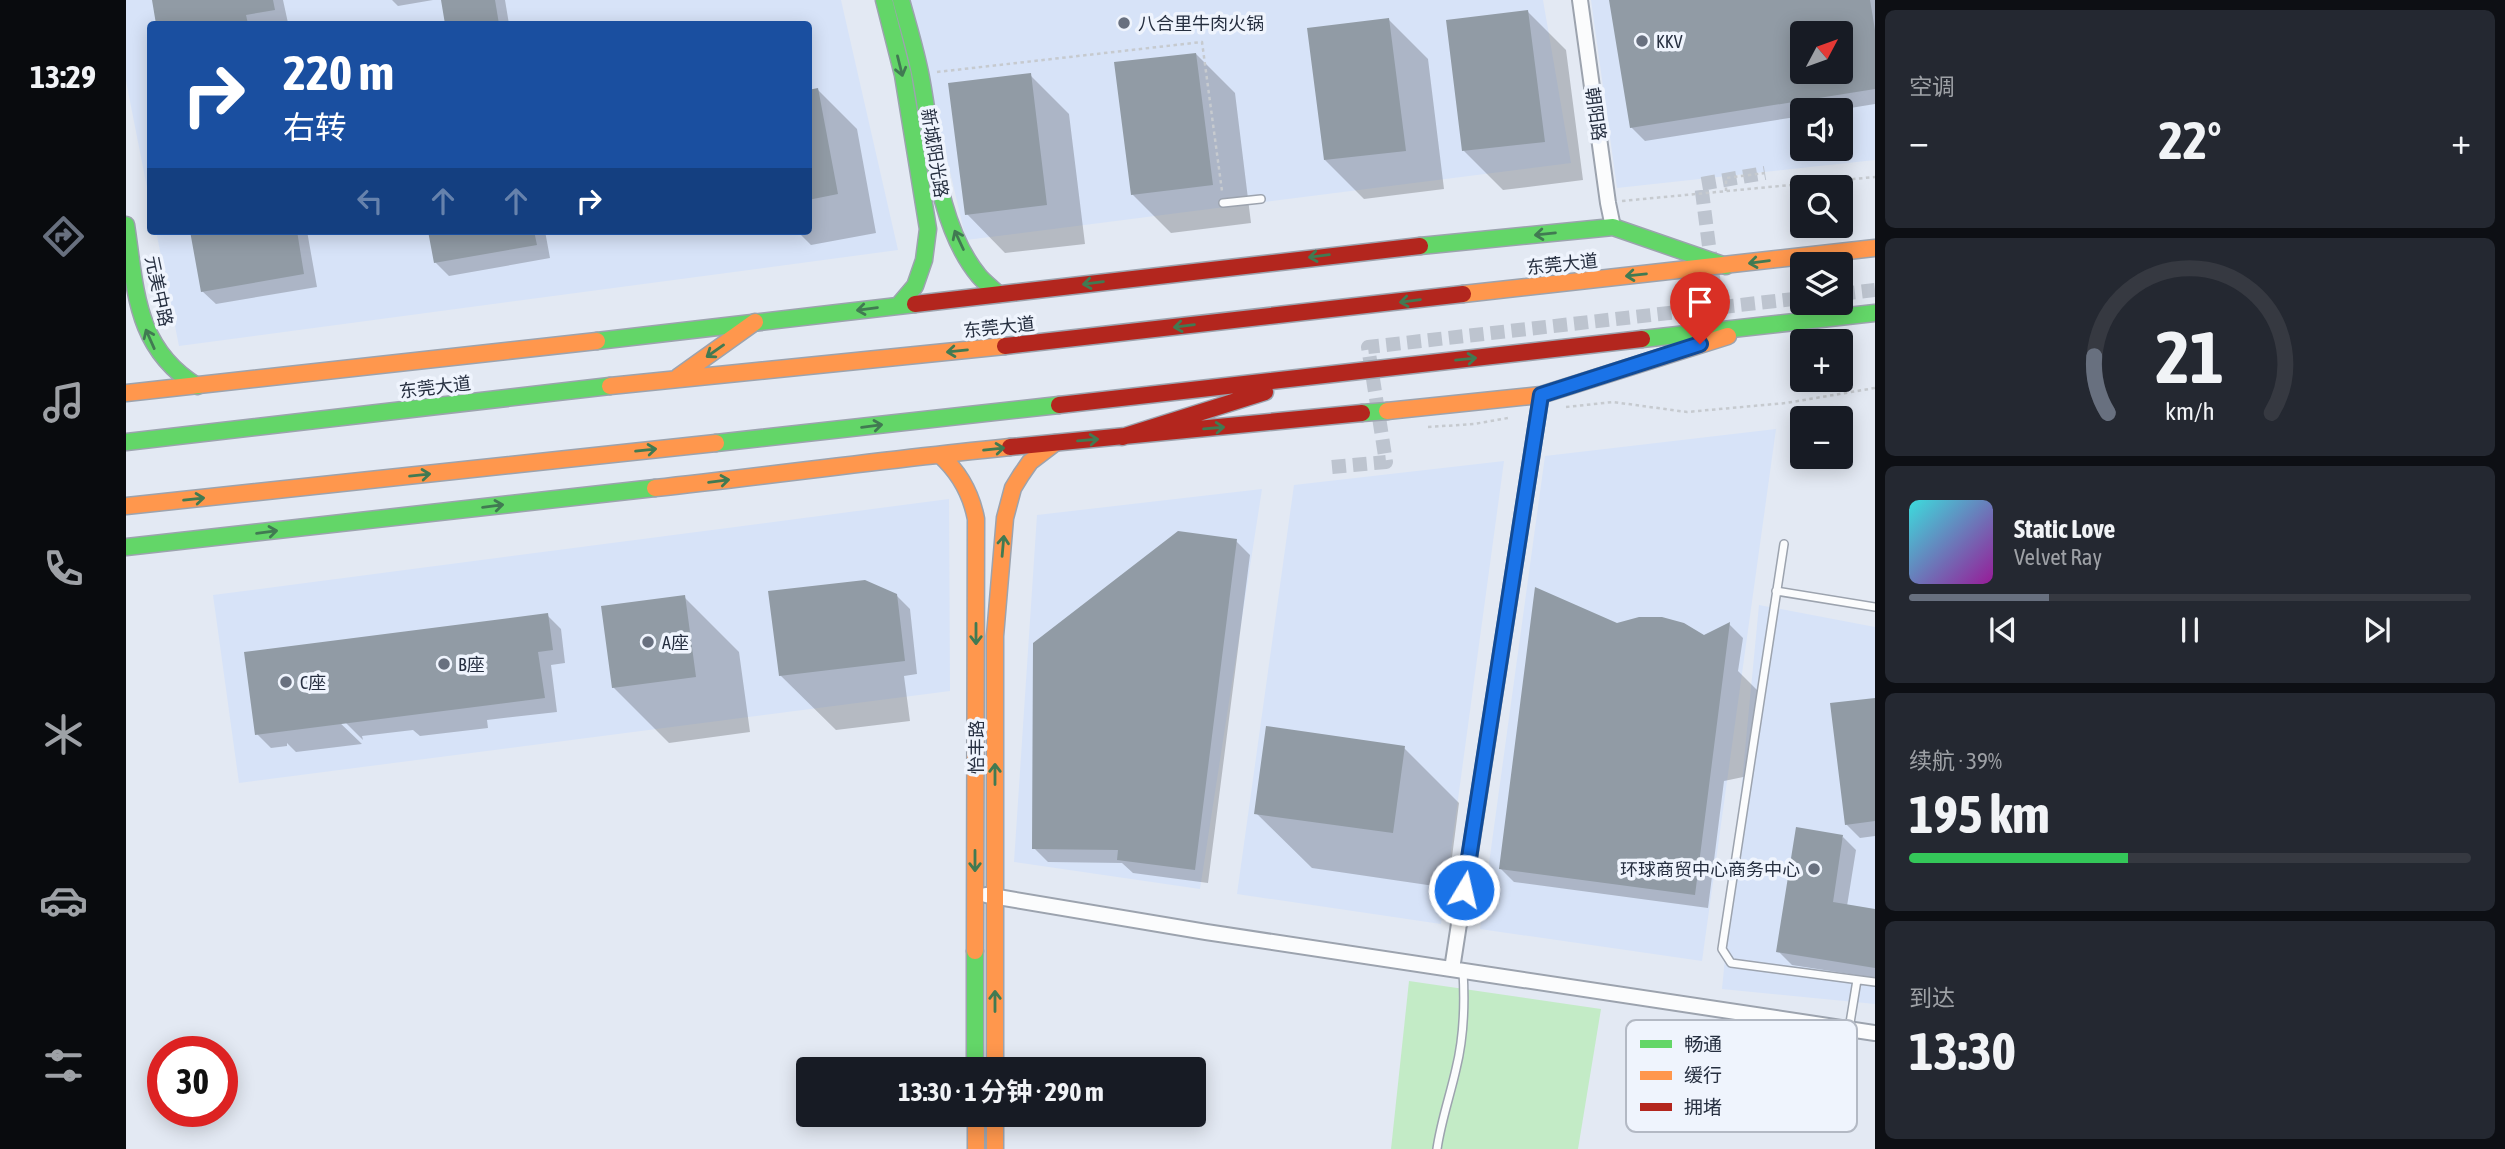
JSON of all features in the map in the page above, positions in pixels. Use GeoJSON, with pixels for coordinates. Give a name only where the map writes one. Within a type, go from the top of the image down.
{"type":"FeatureCollection","features":[{"type":"Feature","properties":{"kind":"main road","name":"新城阳光路"},"geometry":{"type":"LineString","coordinates":[[884,0],[903,75],[928,229],[924,260],[915,286],[898,306]]}},
{"type":"Feature","properties":{"kind":"main road","name":"新城阳光路"},"geometry":{"type":"LineString","coordinates":[[901,0],[920,74],[944,208],[972,269],[984,285],[998,294]]}},
{"type":"Feature","properties":{"kind":"main road","name":"元美中路"},"geometry":{"type":"LineString","coordinates":[[126,225],[140,309],[148,336],[169,369],[181,379],[197,386]]}},
{"type":"Feature","properties":{"kind":"main road"},"geometry":{"type":"LineString","coordinates":[[126,393],[1337,254],[1613,228],[1728,266]]}},
{"type":"Feature","properties":{"kind":"main road","name":"东莞大道"},"geometry":{"type":"LineString","coordinates":[[126,442],[675,379],[1065,340],[1875,248]]}},
{"type":"Feature","properties":{"kind":"main road"},"geometry":{"type":"LineString","coordinates":[[126,506],[1875,313]]}},
{"type":"Feature","properties":{"kind":"main road"},"geometry":{"type":"LineString","coordinates":[[675,379],[755,322]]}},
{"type":"Feature","properties":{"kind":"main road"},"geometry":{"type":"LineString","coordinates":[[126,547],[780,474],[868,461],[1541,395],[1754,328]]}},
{"type":"Feature","properties":{"kind":"main road"},"geometry":{"type":"LineString","coordinates":[[1122,437],[1325,374]]}},
{"type":"Feature","properties":{"kind":"main road","name":"怡丰路"},"geometry":{"type":"LineString","coordinates":[[995,1057],[995,636],[1005,518],[1013,488],[1021,475],[1030,462],[1055,443]]}},
{"type":"Feature","properties":{"kind":"main road","name":"怡丰路"},"geometry":{"type":"LineString","coordinates":[[940,455],[961,476],[974,503],[976,519],[975,1057]]}},
{"type":"Feature","properties":{"kind":"main road"},"geometry":{"type":"LineString","coordinates":[[975,1127],[976,1149]]}},
{"type":"Feature","properties":{"kind":"main road"},"geometry":{"type":"LineString","coordinates":[[995,1127],[995,1149]]}},
{"type":"Feature","properties":{"kind":"street","name":"朝阳路"},"geometry":{"type":"LineString","coordinates":[[1580,0],[1613,228]]}},
{"type":"Feature","properties":{"kind":"street"},"geometry":{"type":"LineString","coordinates":[[1457,970],[1541,395]]}},
{"type":"Feature","properties":{"kind":"street"},"geometry":{"type":"LineString","coordinates":[[975,894],[1206,932],[1789,1020]]}},
{"type":"Feature","properties":{"kind":"street"},"geometry":{"type":"LineString","coordinates":[[1857,1030],[1875,1033]]}},
{"type":"Feature","properties":{"kind":"lane"},"geometry":{"type":"LineString","coordinates":[[1223,203],[1261,199]]}},
{"type":"Feature","properties":{"kind":"lane"},"geometry":{"type":"LineString","coordinates":[[1784,544],[1722,949],[1731,962],[1875,982]]}},
{"type":"Feature","properties":{"kind":"lane"},"geometry":{"type":"LineString","coordinates":[[1776,591],[1875,607]]}},
{"type":"Feature","properties":{"kind":"lane"},"geometry":{"type":"LineString","coordinates":[[1437,1149],[1461,1045],[1464,1008],[1457,970]]}},
{"type":"Feature","properties":{"kind":"lane"},"geometry":{"type":"LineString","coordinates":[[1850,1020],[1857,979]]}},
{"type":"Feature","properties":{"kind":"path"},"geometry":{"type":"LineString","coordinates":[[920,74],[1202,42],[1223,203]]}},
{"type":"Feature","properties":{"kind":"path"},"geometry":{"type":"LineString","coordinates":[[1727,191],[1726,178],[1765,173]]}},
{"type":"Feature","properties":{"kind":"path"},"geometry":{"type":"LineString","coordinates":[[1608,203],[1875,177]]}},
{"type":"Feature","properties":{"kind":"path"},"geometry":{"type":"LineString","coordinates":[[1538,413],[1613,402],[1687,412],[1786,403],[1875,388]]}},
{"type":"Feature","properties":{"kind":"path"},"geometry":{"type":"LineString","coordinates":[[1424,427],[1475,424],[1513,417]]}},
{"type":"Feature","properties":{"kind":"shaded area"},"geometry":{"type":"Polygon","coordinates":[[[126,0],[841,0],[898,250],[179,346],[157,235],[812,235],[812,21],[147,21],[147,188],[126,81],[126,0]]]}},
{"type":"Feature","properties":{"kind":"shaded area"},"geometry":{"type":"Polygon","coordinates":[[[910,0],[1543,0],[1571,163],[966,240],[910,0]]]}},
{"type":"Feature","properties":{"kind":"shaded area"},"geometry":{"type":"Polygon","coordinates":[[[1591,0],[1875,0],[1875,160],[1617,188],[1591,0]]]}},
{"type":"Feature","properties":{"kind":"shaded area"},"geometry":{"type":"Polygon","coordinates":[[[1776,429],[1702,961],[1480,929],[1545,456],[1776,429]]]}},
{"type":"Feature","properties":{"kind":"shaded area"},"geometry":{"type":"Polygon","coordinates":[[[1504,461],[1441,924],[1237,894],[1294,485],[1504,461]]]}},
{"type":"Feature","properties":{"kind":"shaded area"},"geometry":{"type":"Polygon","coordinates":[[[1262,489],[1200,889],[1014,862],[1037,515],[1262,489]]]}},
{"type":"Feature","properties":{"kind":"shaded area"},"geometry":{"type":"Polygon","coordinates":[[[949,499],[950,691],[239,783],[213,595],[949,499]]]}},
{"type":"Feature","properties":{"kind":"shaded area"},"geometry":{"type":"Polygon","coordinates":[[[1759,605],[1875,627],[1875,1004],[1722,989],[1759,605]]]}},
{"type":"Feature","properties":{"kind":"green space"},"geometry":{"type":"Polygon","coordinates":[[[1409,981],[1601,1009],[1578,1149],[1391,1149],[1409,981]]]}},
{"type":"Feature","properties":{"kind":"building"},"geometry":{"type":"Polygon","coordinates":[[[152,0],[273,0],[275,10],[246,15],[247,21],[156,21],[152,0]]]}},
{"type":"Feature","properties":{"kind":"building"},"geometry":{"type":"Polygon","coordinates":[[[441,0],[495,0],[498,21],[444,21],[441,0]]]}},
{"type":"Feature","properties":{"kind":"building"},"geometry":{"type":"Polygon","coordinates":[[[1609,0],[1870,0],[1875,30],[1875,89],[1818,98],[1790,98],[1790,103],[1630,128],[1609,0]]]}},
{"type":"Feature","properties":{"kind":"building"},"geometry":{"type":"Polygon","coordinates":[[[1528,10],[1545,142],[1462,151],[1446,20],[1528,10]]]}},
{"type":"Feature","properties":{"kind":"building"},"geometry":{"type":"Polygon","coordinates":[[[1389,18],[1406,151],[1324,160],[1307,28],[1389,18]]]}},
{"type":"Feature","properties":{"kind":"building"},"geometry":{"type":"Polygon","coordinates":[[[1196,53],[1213,185],[1131,195],[1114,62],[1196,53]]]}},
{"type":"Feature","properties":{"kind":"building"},"geometry":{"type":"Polygon","coordinates":[[[1031,73],[1047,205],[965,215],[948,83],[1031,73]]]}},
{"type":"Feature","properties":{"kind":"building"},"geometry":{"type":"Polygon","coordinates":[[[818,88],[838,194],[812,199],[812,89],[818,88]]]}},
{"type":"Feature","properties":{"kind":"building"},"geometry":{"type":"Polygon","coordinates":[[[191,235],[298,235],[304,274],[201,292],[191,235]]]}},
{"type":"Feature","properties":{"kind":"building"},"geometry":{"type":"Polygon","coordinates":[[[429,235],[535,235],[537,245],[434,263],[429,235]]]}},
{"type":"Feature","properties":{"kind":"building"},"geometry":{"type":"Polygon","coordinates":[[[1178,531],[1237,539],[1195,870],[1117,860],[1118,850],[1032,849],[1033,643],[1178,531]]]}},
{"type":"Feature","properties":{"kind":"building"},"geometry":{"type":"Polygon","coordinates":[[[865,580],[897,594],[905,661],[779,676],[768,591],[865,580]]]}},
{"type":"Feature","properties":{"kind":"building"},"geometry":{"type":"Polygon","coordinates":[[[1535,587],[1617,623],[1639,617],[1662,617],[1684,623],[1704,635],[1730,622],[1695,895],[1499,869],[1535,587]]]}},
{"type":"Feature","properties":{"kind":"building","name":"A座"},"geometry":{"type":"Polygon","coordinates":[[[685,595],[696,677],[612,688],[601,606],[685,595]]]}},
{"type":"Feature","properties":{"kind":"building"},"geometry":{"type":"Polygon","coordinates":[[[548,613],[553,650],[538,652],[545,698],[255,735],[244,652],[548,613]]]}},
{"type":"Feature","properties":{"kind":"building"},"geometry":{"type":"Polygon","coordinates":[[[1875,698],[1875,821],[1845,825],[1830,703],[1875,698]]]}},
{"type":"Feature","properties":{"kind":"building"},"geometry":{"type":"Polygon","coordinates":[[[1266,726],[1405,746],[1393,833],[1254,814],[1266,726]]]}},
{"type":"Feature","properties":{"kind":"building","name":"环球商贸中心商务中心"},"geometry":{"type":"Polygon","coordinates":[[[1796,827],[1843,835],[1833,902],[1875,909],[1875,968],[1776,952],[1796,827]]]}},
{"type":"Feature","properties":{"kind":"tunnel"},"geometry":{"type":"LineString","coordinates":[[1717,308],[1701,184],[1765,173]]}},
{"type":"Feature","properties":{"kind":"tunnel"},"geometry":{"type":"LineString","coordinates":[[1853,293],[1875,290]]}},
{"type":"Feature","properties":{"kind":"tunnel"},"geometry":{"type":"LineString","coordinates":[[1332,467],[1386,462],[1368,347],[1790,299]]}},
{"type":"Feature","properties":{"kind":"traffic: fast"},"geometry":{"type":"LineString","coordinates":[[884,0],[903,75],[928,229],[924,260],[915,286],[898,306]]}},
{"type":"Feature","properties":{"kind":"traffic: fast"},"geometry":{"type":"LineString","coordinates":[[901,0],[919,68],[938,181],[953,232],[979,276],[998,294]]}},
{"type":"Feature","properties":{"kind":"traffic: fast"},"geometry":{"type":"LineString","coordinates":[[126,225],[137,294],[150,335],[161,354],[197,386]]}},
{"type":"Feature","properties":{"kind":"traffic: fast"},"geometry":{"type":"LineString","coordinates":[[1420,246],[1613,227],[1726,266]]}},
{"type":"Feature","properties":{"kind":"traffic: fast"},"geometry":{"type":"LineString","coordinates":[[597,341],[915,304]]}},
{"type":"Feature","properties":{"kind":"traffic: fast"},"geometry":{"type":"LineString","coordinates":[[1642,339],[1875,313]]}},
{"type":"Feature","properties":{"kind":"traffic: fast"},"geometry":{"type":"LineString","coordinates":[[126,442],[610,386]]}},
{"type":"Feature","properties":{"kind":"traffic: fast"},"geometry":{"type":"LineString","coordinates":[[716,443],[1059,405]]}},
{"type":"Feature","properties":{"kind":"traffic: fast"},"geometry":{"type":"LineString","coordinates":[[1362,413],[1387,411]]}},
{"type":"Feature","properties":{"kind":"traffic: fast"},"geometry":{"type":"LineString","coordinates":[[126,547],[655,488]]}},
{"type":"Feature","properties":{"kind":"traffic: fast"},"geometry":{"type":"LineString","coordinates":[[975,951],[975,1057]]}},
{"type":"Feature","properties":{"kind":"traffic: slow"},"geometry":{"type":"LineString","coordinates":[[1463,294],[1875,248]]}},
{"type":"Feature","properties":{"kind":"traffic: slow"},"geometry":{"type":"LineString","coordinates":[[678,377],[755,322]]}},
{"type":"Feature","properties":{"kind":"traffic: slow"},"geometry":{"type":"LineString","coordinates":[[1387,411],[1541,395],[1728,336]]}},
{"type":"Feature","properties":{"kind":"traffic: slow"},"geometry":{"type":"LineString","coordinates":[[126,393],[597,341]]}},
{"type":"Feature","properties":{"kind":"traffic: slow"},"geometry":{"type":"LineString","coordinates":[[610,386],[1005,346]]}},
{"type":"Feature","properties":{"kind":"traffic: slow"},"geometry":{"type":"LineString","coordinates":[[126,506],[716,443]]}},
{"type":"Feature","properties":{"kind":"traffic: slow"},"geometry":{"type":"LineString","coordinates":[[995,1057],[995,636],[1005,518],[1013,488],[1021,475],[1030,462],[1055,443]]}},
{"type":"Feature","properties":{"kind":"traffic: slow"},"geometry":{"type":"LineString","coordinates":[[655,488],[1010,447]]}},
{"type":"Feature","properties":{"kind":"traffic: slow"},"geometry":{"type":"LineString","coordinates":[[940,455],[964,484],[976,519],[975,951]]}},
{"type":"Feature","properties":{"kind":"traffic: slow"},"geometry":{"type":"LineString","coordinates":[[976,1127],[976,1149]]}},
{"type":"Feature","properties":{"kind":"traffic: slow"},"geometry":{"type":"LineString","coordinates":[[995,1127],[995,1149]]}},
{"type":"Feature","properties":{"kind":"traffic: jam"},"geometry":{"type":"LineString","coordinates":[[915,304],[1420,246]]}},
{"type":"Feature","properties":{"kind":"traffic: jam"},"geometry":{"type":"LineString","coordinates":[[1005,346],[1463,294]]}},
{"type":"Feature","properties":{"kind":"traffic: jam"},"geometry":{"type":"LineString","coordinates":[[1059,405],[1642,339]]}},
{"type":"Feature","properties":{"kind":"traffic: jam"},"geometry":{"type":"LineString","coordinates":[[1122,437],[1265,392]]}},
{"type":"Feature","properties":{"kind":"traffic: jam"},"geometry":{"type":"LineString","coordinates":[[1010,447],[1362,413]]}},
{"type":"Feature","properties":{"kind":"place","name":"八合里牛肉火锅"},"geometry":{"type":"Point","coordinates":[1124,23]}},
{"type":"Feature","properties":{"kind":"place","name":"KKV"},"geometry":{"type":"Point","coordinates":[1642,41]}},
{"type":"Feature","properties":{"kind":"place","name":"A座"},"geometry":{"type":"Point","coordinates":[648,642]}},
{"type":"Feature","properties":{"kind":"place","name":"B座"},"geometry":{"type":"Point","coordinates":[444,664]}},
{"type":"Feature","properties":{"kind":"place","name":"C座"},"geometry":{"type":"Point","coordinates":[286,682]}},
{"type":"Feature","properties":{"kind":"place","name":"环球商贸中心商务中心"},"geometry":{"type":"Point","coordinates":[1814,869]}},
{"type":"Feature","properties":{"kind":"route"},"geometry":{"type":"LineString","coordinates":[[1464,890],[1541,395],[1700,344]]}}]}
